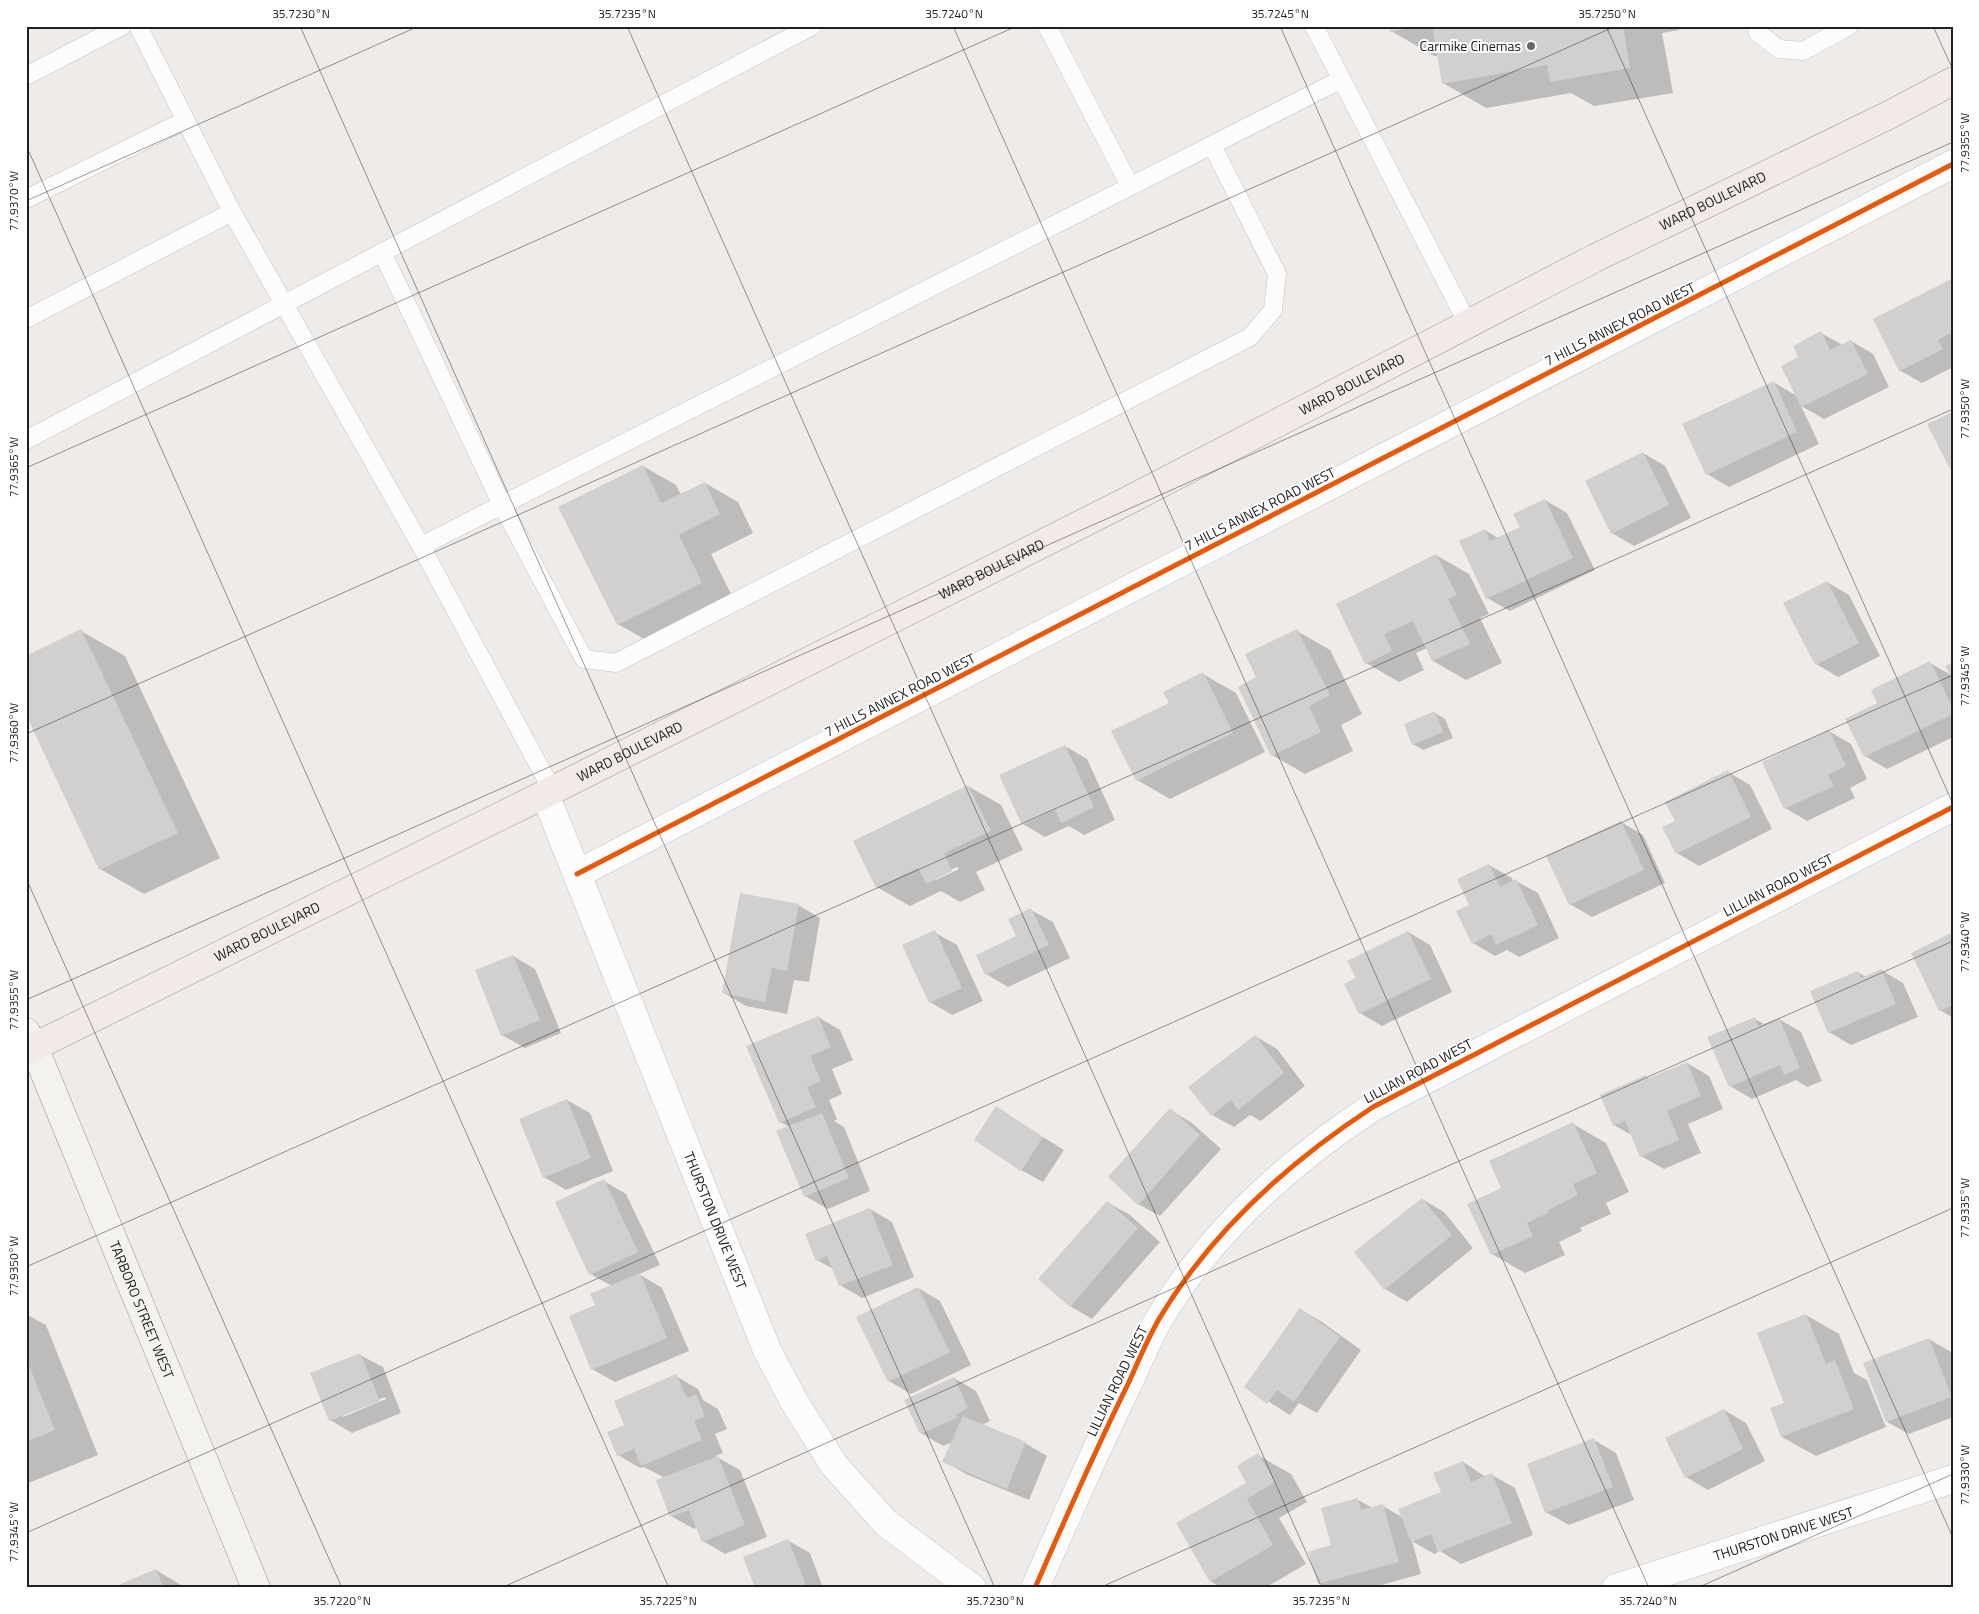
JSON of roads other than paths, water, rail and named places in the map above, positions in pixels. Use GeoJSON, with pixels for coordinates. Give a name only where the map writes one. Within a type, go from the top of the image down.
{"type":"FeatureCollection","features":[{"type":"Feature","properties":{"kind":"main road","name":"WARD BOULEVARD"},"geometry":{"type":"LineString","coordinates":[[29,1043],[548,792],[1129,500],[1595,258],[1953,81]]}},
{"type":"Feature","properties":{"kind":"main road","name":"TARBORO STREET WEST"},"geometry":{"type":"LineString","coordinates":[[29,1043],[256,1588]]}},
{"type":"Feature","properties":{"kind":"street","name":"7 HILLS ANNEX ROAD WEST"},"geometry":{"type":"LineString","coordinates":[[577,874],[1953,164]]}},
{"type":"Feature","properties":{"kind":"street","name":"THURSTON DRIVE WEST"},"geometry":{"type":"LineString","coordinates":[[548,792],[577,874],[766,1350],[795,1403],[834,1466],[886,1523],[972,1588]]}},
{"type":"Feature","properties":{"kind":"street","name":"LILLIAN ROAD WEST"},"geometry":{"type":"LineString","coordinates":[[1035,1588],[1102,1435],[1159,1319],[1199,1262],[1266,1188],[1330,1135],[1373,1107],[1953,807]]}},
{"type":"Feature","properties":{"kind":"street","name":"THURSTON DRIVE WEST"},"geometry":{"type":"LineString","coordinates":[[1616,1588],[1953,1479]]}},
{"type":"Feature","properties":{"kind":"lane"},"geometry":{"type":"LineString","coordinates":[[26,76],[122,26]]}},
{"type":"Feature","properties":{"kind":"lane"},"geometry":{"type":"LineString","coordinates":[[138,26],[184,121],[232,212],[421,546],[548,792]]}},
{"type":"Feature","properties":{"kind":"lane"},"geometry":{"type":"LineString","coordinates":[[26,440],[812,26]]}},
{"type":"Feature","properties":{"kind":"lane"},"geometry":{"type":"LineString","coordinates":[[1047,26],[1130,186]]}},
{"type":"Feature","properties":{"kind":"lane"},"geometry":{"type":"LineString","coordinates":[[1314,26],[1468,324]]}},
{"type":"Feature","properties":{"kind":"lane"},"geometry":{"type":"LineString","coordinates":[[1757,26],[1758,33],[1779,50],[1803,51],[1849,26]]}},
{"type":"Feature","properties":{"kind":"lane"},"geometry":{"type":"LineString","coordinates":[[421,546],[1342,79]]}},
{"type":"Feature","properties":{"kind":"lane"},"geometry":{"type":"LineString","coordinates":[[26,199],[184,121]]}},
{"type":"Feature","properties":{"kind":"lane"},"geometry":{"type":"LineString","coordinates":[[382,252],[502,505],[584,659],[616,663],[1250,337],[1273,310],[1277,274],[1212,145]]}},
{"type":"Feature","properties":{"kind":"lane"},"geometry":{"type":"LineString","coordinates":[[26,319],[232,212]]}},
{"type":"Feature","properties":{"kind":"place","name":"Carmike Cinemas"},"geometry":{"type":"Point","coordinates":[1531,46]}}]}
